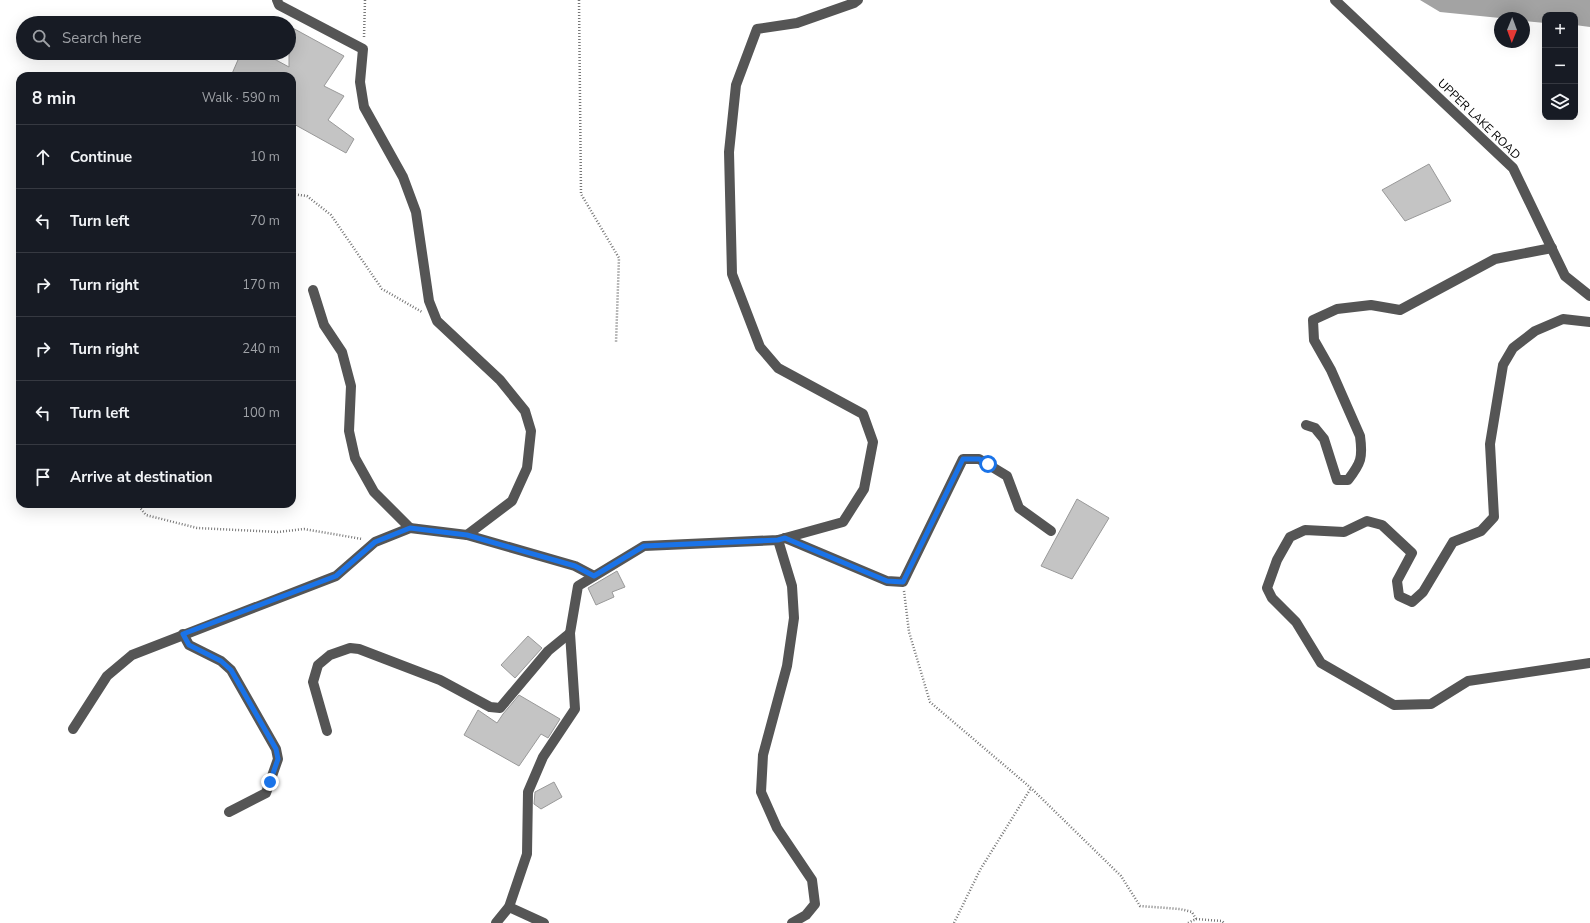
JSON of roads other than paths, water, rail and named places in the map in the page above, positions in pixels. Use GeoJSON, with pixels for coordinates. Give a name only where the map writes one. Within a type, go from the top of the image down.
{"type":"FeatureCollection","features":[{"type":"Feature","properties":{"kind":"street"},"geometry":{"type":"LineString","coordinates":[[277,0],[279,5],[363,49],[360,82],[364,107],[403,177],[416,212],[429,301],[437,321],[500,380],[525,411],[531,430],[527,468],[512,501],[467,535]]}},
{"type":"Feature","properties":{"kind":"street"},"geometry":{"type":"LineString","coordinates":[[496,923],[509,907],[527,854],[528,792],[543,757],[575,708],[570,633],[578,586],[644,546],[782,539],[843,522],[864,489],[874,442],[863,414],[778,368],[760,346],[732,274],[729,152],[736,85],[757,29],[797,23],[854,3],[858,0]]}},
{"type":"Feature","properties":{"kind":"street","name":"UPPER LAKE ROAD"},"geometry":{"type":"LineString","coordinates":[[1335,0],[1513,168],[1565,276],[1590,296]]}},
{"type":"Feature","properties":{"kind":"street"},"geometry":{"type":"LineString","coordinates":[[1306,425],[1315,428],[1324,439],[1337,480],[1348,480],[1359,465],[1362,447],[1360,436],[1332,370],[1314,340],[1313,320],[1336,309],[1371,305],[1400,310],[1495,259],[1552,248]]}},
{"type":"Feature","properties":{"kind":"street"},"geometry":{"type":"LineString","coordinates":[[313,290],[324,325],[342,352],[350,386],[349,431],[355,458],[374,492],[410,528]]}},
{"type":"Feature","properties":{"kind":"street"},"geometry":{"type":"LineString","coordinates":[[1590,322],[1563,320],[1535,331],[1513,348],[1503,365],[1490,444],[1494,517],[1481,530],[1453,542],[1423,592],[1412,602],[1399,596],[1397,581],[1412,553],[1382,525],[1367,521],[1344,532],[1305,530],[1290,537],[1277,560],[1267,588],[1272,598],[1296,622],[1321,663],[1394,705],[1431,704],[1468,681],[1590,663]]}},
{"type":"Feature","properties":{"kind":"street"},"geometry":{"type":"LineString","coordinates":[[782,539],[887,581],[903,582],[963,459],[979,459],[1007,476],[1019,508],[1052,531]]}},
{"type":"Feature","properties":{"kind":"street"},"geometry":{"type":"LineString","coordinates":[[73,729],[107,676],[132,654],[336,576],[375,542],[410,528],[467,535],[575,566],[594,576]]}},
{"type":"Feature","properties":{"kind":"street"},"geometry":{"type":"LineString","coordinates":[[782,539],[792,586],[794,618],[787,666],[763,755],[761,792],[776,828],[812,880],[815,904],[806,916],[792,923]]}},
{"type":"Feature","properties":{"kind":"street"},"geometry":{"type":"LineString","coordinates":[[327,730],[313,682],[318,665],[330,655],[350,648],[359,649],[440,680],[490,707],[500,708],[548,651],[570,633]]}},
{"type":"Feature","properties":{"kind":"street"},"geometry":{"type":"LineString","coordinates":[[183,634],[189,645],[221,661],[231,670],[276,749],[278,759],[266,793],[229,812]]}},
{"type":"Feature","properties":{"kind":"street"},"geometry":{"type":"LineString","coordinates":[[509,907],[544,923]]}}]}
